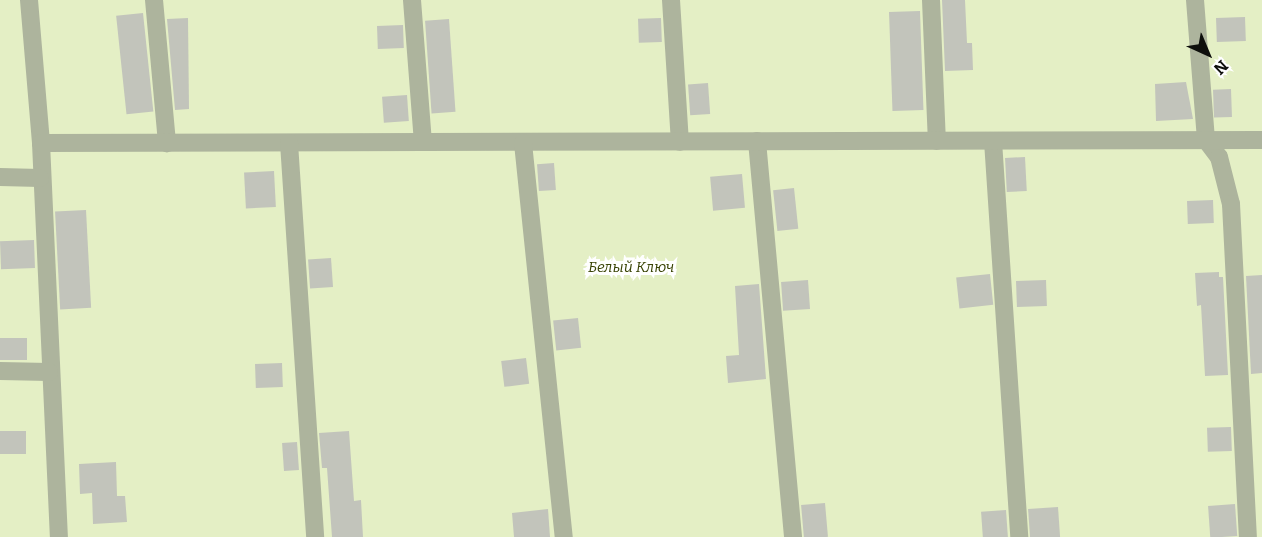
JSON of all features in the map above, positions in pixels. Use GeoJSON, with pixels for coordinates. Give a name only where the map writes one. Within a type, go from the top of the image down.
{"type":"FeatureCollection","features":[{"type":"Feature","properties":{"kind":"lane"},"geometry":{"type":"LineString","coordinates":[[29,0],[41,143],[40,178],[59,537]]}},
{"type":"Feature","properties":{"kind":"lane"},"geometry":{"type":"LineString","coordinates":[[154,0],[167,143]]}},
{"type":"Feature","properties":{"kind":"lane"},"geometry":{"type":"LineString","coordinates":[[412,0],[423,142]]}},
{"type":"Feature","properties":{"kind":"lane"},"geometry":{"type":"LineString","coordinates":[[671,0],[680,142]]}},
{"type":"Feature","properties":{"kind":"lane"},"geometry":{"type":"LineString","coordinates":[[931,0],[937,141]]}},
{"type":"Feature","properties":{"kind":"lane"},"geometry":{"type":"LineString","coordinates":[[1195,0],[1206,140],[1219,156],[1231,204],[1248,537]]}},
{"type":"Feature","properties":{"kind":"lane"},"geometry":{"type":"LineString","coordinates":[[41,143],[1262,140]]}},
{"type":"Feature","properties":{"kind":"lane"},"geometry":{"type":"LineString","coordinates":[[757,141],[793,537]]}},
{"type":"Feature","properties":{"kind":"lane"},"geometry":{"type":"LineString","coordinates":[[993,141],[1019,537]]}},
{"type":"Feature","properties":{"kind":"lane"},"geometry":{"type":"LineString","coordinates":[[289,142],[315,537]]}},
{"type":"Feature","properties":{"kind":"lane"},"geometry":{"type":"LineString","coordinates":[[524,143],[564,537]]}},
{"type":"Feature","properties":{"kind":"lane"},"geometry":{"type":"LineString","coordinates":[[0,177],[40,178]]}},
{"type":"Feature","properties":{"kind":"lane"},"geometry":{"type":"LineString","coordinates":[[0,372],[49,372]]}},
{"type":"Feature","properties":{"kind":"green space","name":"Белый Ключ"},"geometry":{"type":"Polygon","coordinates":[[[0,0],[1262,0],[1262,537],[0,537],[0,0]]]}},
{"type":"Feature","properties":{"kind":"building"},"geometry":{"type":"Polygon","coordinates":[[[942,0],[965,0],[967,43],[972,43],[973,70],[945,71],[942,0]]]}},
{"type":"Feature","properties":{"kind":"building"},"geometry":{"type":"Polygon","coordinates":[[[920,11],[923,110],[892,111],[889,12],[920,11]]]}},
{"type":"Feature","properties":{"kind":"building"},"geometry":{"type":"Polygon","coordinates":[[[143,13],[153,111],[126,114],[116,16],[143,13]]]}},
{"type":"Feature","properties":{"kind":"building"},"geometry":{"type":"Polygon","coordinates":[[[1245,17],[1246,41],[1217,42],[1216,18],[1245,17]]]}},
{"type":"Feature","properties":{"kind":"building"},"geometry":{"type":"Polygon","coordinates":[[[188,18],[189,109],[175,110],[167,19],[188,18]]]}},
{"type":"Feature","properties":{"kind":"building"},"geometry":{"type":"Polygon","coordinates":[[[661,18],[662,42],[639,43],[638,19],[661,18]]]}},
{"type":"Feature","properties":{"kind":"building"},"geometry":{"type":"Polygon","coordinates":[[[449,19],[455,112],[432,113],[425,21],[449,19]]]}},
{"type":"Feature","properties":{"kind":"building"},"geometry":{"type":"Polygon","coordinates":[[[403,25],[404,48],[378,49],[377,26],[403,25]]]}},
{"type":"Feature","properties":{"kind":"building"},"geometry":{"type":"Polygon","coordinates":[[[1186,82],[1193,119],[1156,121],[1155,84],[1186,82]]]}},
{"type":"Feature","properties":{"kind":"building"},"geometry":{"type":"Polygon","coordinates":[[[708,83],[710,114],[690,115],[688,84],[708,83]]]}},
{"type":"Feature","properties":{"kind":"building"},"geometry":{"type":"Polygon","coordinates":[[[1231,89],[1232,117],[1214,118],[1213,90],[1231,89]]]}},
{"type":"Feature","properties":{"kind":"building"},"geometry":{"type":"Polygon","coordinates":[[[407,95],[409,121],[384,123],[382,97],[407,95]]]}},
{"type":"Feature","properties":{"kind":"building"},"geometry":{"type":"Polygon","coordinates":[[[1025,157],[1027,191],[1007,192],[1005,158],[1025,157]]]}},
{"type":"Feature","properties":{"kind":"building"},"geometry":{"type":"Polygon","coordinates":[[[554,163],[556,190],[539,191],[537,164],[554,163]]]}},
{"type":"Feature","properties":{"kind":"building"},"geometry":{"type":"Polygon","coordinates":[[[274,171],[276,207],[246,209],[244,173],[274,171]]]}},
{"type":"Feature","properties":{"kind":"building"},"geometry":{"type":"Polygon","coordinates":[[[742,174],[745,208],[713,211],[710,177],[742,174]]]}},
{"type":"Feature","properties":{"kind":"building"},"geometry":{"type":"Polygon","coordinates":[[[794,188],[798,229],[777,231],[773,190],[794,188]]]}},
{"type":"Feature","properties":{"kind":"building"},"geometry":{"type":"Polygon","coordinates":[[[1213,200],[1214,223],[1188,224],[1187,201],[1213,200]]]}},
{"type":"Feature","properties":{"kind":"building"},"geometry":{"type":"Polygon","coordinates":[[[86,210],[91,308],[60,309],[55,212],[86,210]]]}},
{"type":"Feature","properties":{"kind":"building"},"geometry":{"type":"Polygon","coordinates":[[[34,240],[35,268],[1,269],[0,241],[34,240]]]}},
{"type":"Feature","properties":{"kind":"building"},"geometry":{"type":"Polygon","coordinates":[[[331,258],[333,287],[310,289],[308,260],[331,258]]]}},
{"type":"Feature","properties":{"kind":"building"},"geometry":{"type":"Polygon","coordinates":[[[1219,272],[1219,277],[1223,277],[1228,375],[1205,376],[1201,305],[1197,306],[1195,273],[1219,272]]]}},
{"type":"Feature","properties":{"kind":"building"},"geometry":{"type":"Polygon","coordinates":[[[990,274],[993,305],[959,308],[956,278],[990,274]]]}},
{"type":"Feature","properties":{"kind":"building"},"geometry":{"type":"Polygon","coordinates":[[[1262,275],[1262,373],[1251,374],[1246,276],[1262,275]]]}},
{"type":"Feature","properties":{"kind":"building"},"geometry":{"type":"Polygon","coordinates":[[[808,280],[810,309],[783,311],[781,282],[808,280]]]}},
{"type":"Feature","properties":{"kind":"building"},"geometry":{"type":"Polygon","coordinates":[[[1046,280],[1047,306],[1017,307],[1016,281],[1046,280]]]}},
{"type":"Feature","properties":{"kind":"building"},"geometry":{"type":"Polygon","coordinates":[[[759,284],[766,379],[728,383],[726,356],[739,355],[735,286],[759,284]]]}},
{"type":"Feature","properties":{"kind":"building"},"geometry":{"type":"Polygon","coordinates":[[[578,318],[581,348],[556,350],[553,321],[578,318]]]}},
{"type":"Feature","properties":{"kind":"building"},"geometry":{"type":"Polygon","coordinates":[[[0,338],[27,338],[27,360],[0,360],[0,338]]]}},
{"type":"Feature","properties":{"kind":"building"},"geometry":{"type":"Polygon","coordinates":[[[526,358],[529,384],[504,387],[501,361],[526,358]]]}},
{"type":"Feature","properties":{"kind":"building"},"geometry":{"type":"Polygon","coordinates":[[[282,363],[283,387],[256,388],[255,364],[282,363]]]}},
{"type":"Feature","properties":{"kind":"building"},"geometry":{"type":"Polygon","coordinates":[[[1231,427],[1232,451],[1208,452],[1207,428],[1231,427]]]}},
{"type":"Feature","properties":{"kind":"building"},"geometry":{"type":"Polygon","coordinates":[[[0,431],[26,431],[26,454],[0,454],[0,431]]]}},
{"type":"Feature","properties":{"kind":"building"},"geometry":{"type":"Polygon","coordinates":[[[349,431],[354,501],[361,500],[363,537],[332,537],[327,468],[322,468],[319,433],[349,431]]]}},
{"type":"Feature","properties":{"kind":"building"},"geometry":{"type":"Polygon","coordinates":[[[297,442],[299,470],[284,471],[282,443],[297,442]]]}},
{"type":"Feature","properties":{"kind":"building"},"geometry":{"type":"Polygon","coordinates":[[[116,462],[117,496],[125,496],[127,522],[93,524],[92,493],[80,494],[79,464],[116,462]]]}},
{"type":"Feature","properties":{"kind":"building"},"geometry":{"type":"Polygon","coordinates":[[[825,503],[828,537],[804,537],[801,505],[825,503]]]}},
{"type":"Feature","properties":{"kind":"building"},"geometry":{"type":"Polygon","coordinates":[[[1235,504],[1237,536],[1210,537],[1208,506],[1235,504]]]}},
{"type":"Feature","properties":{"kind":"building"},"geometry":{"type":"Polygon","coordinates":[[[1058,507],[1060,537],[1030,537],[1028,509],[1058,507]]]}},
{"type":"Feature","properties":{"kind":"building"},"geometry":{"type":"Polygon","coordinates":[[[548,509],[550,537],[514,537],[512,513],[548,509]]]}},
{"type":"Feature","properties":{"kind":"building"},"geometry":{"type":"Polygon","coordinates":[[[1006,510],[1008,537],[983,537],[981,512],[1006,510]]]}}]}
